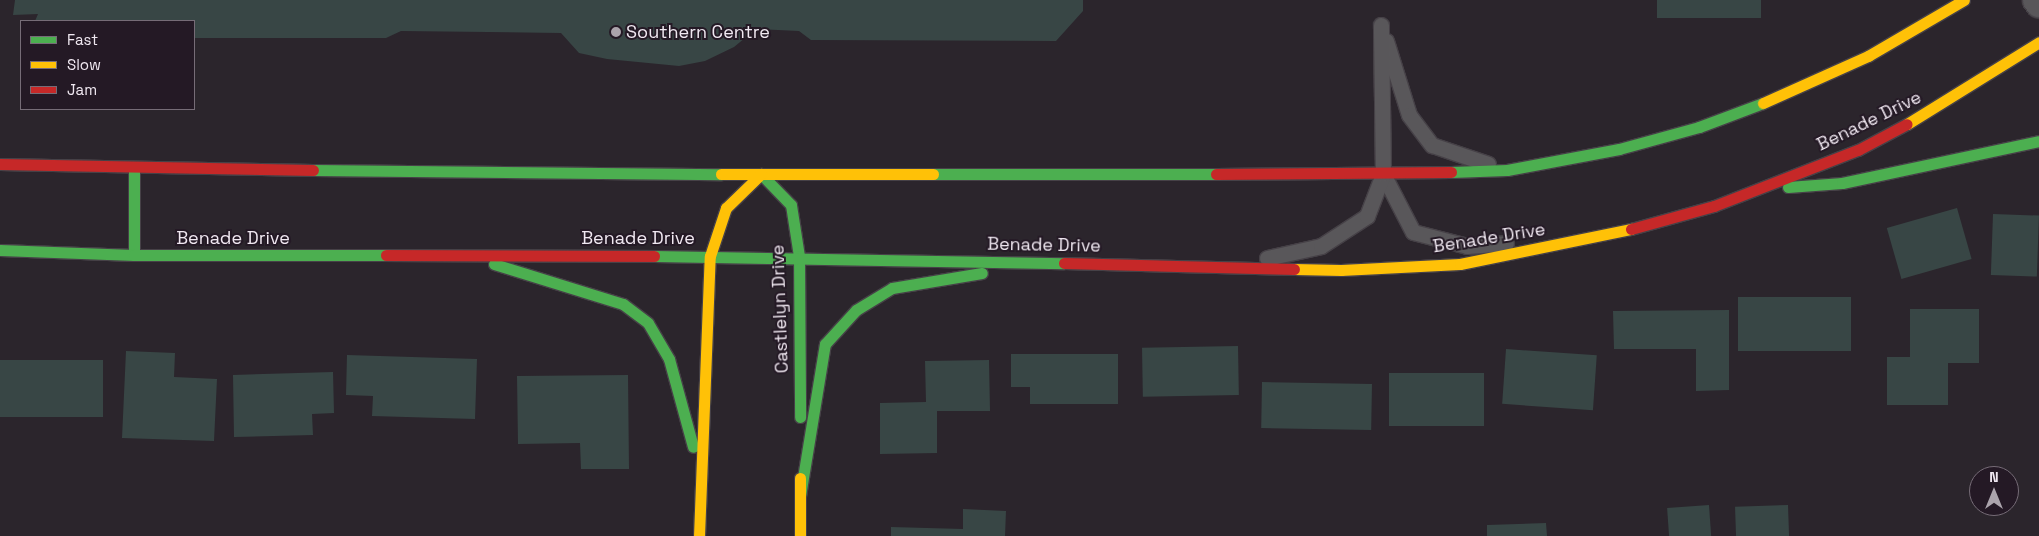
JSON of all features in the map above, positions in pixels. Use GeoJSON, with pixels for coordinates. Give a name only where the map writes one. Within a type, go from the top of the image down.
{"type":"FeatureCollection","features":[{"type":"Feature","properties":{"kind":"street"},"geometry":{"type":"LineString","coordinates":[[0,164],[134,168],[761,174],[1383,174],[1507,170],[1619,149],[1698,127],[1775,98],[1868,56],[1964,0]]}},
{"type":"Feature","properties":{"kind":"street","name":"Benade Drive"},"geometry":{"type":"LineString","coordinates":[[0,250],[134,255],[799,256],[1341,270],[1460,264],[1609,235],[1714,206],[1761,188],[1858,150],[1922,116],[2039,42]]}},
{"type":"Feature","properties":{"kind":"street"},"geometry":{"type":"LineString","coordinates":[[1761,188],[1842,183],[2039,141]]}},
{"type":"Feature","properties":{"kind":"street"},"geometry":{"type":"LineString","coordinates":[[134,168],[134,255]]}},
{"type":"Feature","properties":{"kind":"street"},"geometry":{"type":"LineString","coordinates":[[699,536],[710,256],[726,208],[761,174]]}},
{"type":"Feature","properties":{"kind":"street","name":"Castlelyn Drive"},"geometry":{"type":"LineString","coordinates":[[761,174],[791,205],[799,256],[800,536]]}},
{"type":"Feature","properties":{"kind":"street"},"geometry":{"type":"LineString","coordinates":[[466,256],[624,304],[648,324],[669,358],[700,475]]}},
{"type":"Feature","properties":{"kind":"street"},"geometry":{"type":"LineString","coordinates":[[800,496],[825,344],[856,310],[892,288],[1048,262]]}},
{"type":"Feature","properties":{"kind":"lane"},"geometry":{"type":"LineString","coordinates":[[1148,264],[1261,260],[1321,246],[1367,216],[1383,174],[1381,25],[1409,115],[1432,145],[1507,170]]}},
{"type":"Feature","properties":{"kind":"lane"},"geometry":{"type":"LineString","coordinates":[[1383,174],[1414,232],[1458,244],[1467,246],[1609,235]]}},
{"type":"Feature","properties":{"kind":"building","name":"Southern Centre"},"geometry":{"type":"Polygon","coordinates":[[[15,0],[1083,0],[1083,11],[1056,41],[811,40],[799,31],[756,29],[734,47],[705,61],[679,66],[607,59],[579,53],[561,33],[401,31],[386,38],[195,38],[195,20],[35,20],[38,14],[13,15],[15,0]]]}},
{"type":"Feature","properties":{"kind":"building"},"geometry":{"type":"Polygon","coordinates":[[[1657,0],[1761,0],[1761,18],[1657,18],[1657,0]]]}},
{"type":"Feature","properties":{"kind":"building"},"geometry":{"type":"Polygon","coordinates":[[[1957,208],[1972,259],[1901,279],[1887,228],[1957,208]]]}},
{"type":"Feature","properties":{"kind":"building"},"geometry":{"type":"Polygon","coordinates":[[[1993,214],[2039,216],[2037,277],[1991,275],[1993,214]]]}},
{"type":"Feature","properties":{"kind":"building"},"geometry":{"type":"Polygon","coordinates":[[[1738,297],[1851,297],[1851,351],[1738,351],[1738,297]]]}},
{"type":"Feature","properties":{"kind":"building"},"geometry":{"type":"Polygon","coordinates":[[[1910,309],[1979,309],[1979,363],[1948,363],[1948,405],[1887,405],[1887,357],[1910,357],[1910,309]]]}},
{"type":"Feature","properties":{"kind":"building"},"geometry":{"type":"Polygon","coordinates":[[[1729,310],[1729,390],[1696,391],[1696,349],[1614,349],[1613,311],[1729,310]]]}},
{"type":"Feature","properties":{"kind":"building"},"geometry":{"type":"Polygon","coordinates":[[[1238,346],[1239,395],[1143,397],[1142,348],[1238,346]]]}},
{"type":"Feature","properties":{"kind":"building"},"geometry":{"type":"Polygon","coordinates":[[[1506,349],[1597,355],[1593,410],[1502,404],[1506,349]]]}},
{"type":"Feature","properties":{"kind":"building"},"geometry":{"type":"Polygon","coordinates":[[[126,351],[175,353],[174,377],[217,379],[214,441],[122,438],[126,351]]]}},
{"type":"Feature","properties":{"kind":"building"},"geometry":{"type":"Polygon","coordinates":[[[1011,354],[1118,354],[1118,404],[1030,404],[1030,387],[1011,387],[1011,354]]]}},
{"type":"Feature","properties":{"kind":"building"},"geometry":{"type":"Polygon","coordinates":[[[347,355],[477,359],[475,419],[372,416],[373,396],[346,395],[347,355]]]}},
{"type":"Feature","properties":{"kind":"building"},"geometry":{"type":"Polygon","coordinates":[[[0,360],[103,360],[103,417],[0,417],[0,360]]]}},
{"type":"Feature","properties":{"kind":"building"},"geometry":{"type":"Polygon","coordinates":[[[989,360],[990,411],[937,411],[937,453],[880,454],[880,403],[926,402],[925,361],[989,360]]]}},
{"type":"Feature","properties":{"kind":"building"},"geometry":{"type":"Polygon","coordinates":[[[333,372],[334,413],[312,414],[313,435],[234,437],[233,375],[333,372]]]}},
{"type":"Feature","properties":{"kind":"building"},"geometry":{"type":"Polygon","coordinates":[[[1389,373],[1484,373],[1484,426],[1389,426],[1389,373]]]}},
{"type":"Feature","properties":{"kind":"building"},"geometry":{"type":"Polygon","coordinates":[[[628,375],[629,469],[581,469],[580,443],[518,444],[517,376],[628,375]]]}},
{"type":"Feature","properties":{"kind":"building"},"geometry":{"type":"Polygon","coordinates":[[[1262,382],[1372,384],[1371,430],[1261,428],[1262,382]]]}},
{"type":"Feature","properties":{"kind":"building"},"geometry":{"type":"Polygon","coordinates":[[[1709,505],[1711,536],[1669,536],[1667,508],[1709,505]]]}},
{"type":"Feature","properties":{"kind":"building"},"geometry":{"type":"Polygon","coordinates":[[[1788,505],[1789,536],[1736,536],[1735,507],[1788,505]]]}},
{"type":"Feature","properties":{"kind":"building"},"geometry":{"type":"Polygon","coordinates":[[[963,509],[1006,511],[1005,536],[891,536],[891,527],[963,529],[963,509]]]}},
{"type":"Feature","properties":{"kind":"building"},"geometry":{"type":"Polygon","coordinates":[[[1546,523],[1547,536],[1487,536],[1487,525],[1546,523]]]}},
{"type":"Feature","properties":{"kind":"traffic: fast"},"geometry":{"type":"LineString","coordinates":[[1451,172],[1507,170],[1619,149],[1699,127],[1763,103]]}},
{"type":"Feature","properties":{"kind":"traffic: fast"},"geometry":{"type":"LineString","coordinates":[[1788,187],[1842,183],[2039,141]]}},
{"type":"Feature","properties":{"kind":"traffic: fast"},"geometry":{"type":"LineString","coordinates":[[134,168],[134,255]]}},
{"type":"Feature","properties":{"kind":"traffic: fast"},"geometry":{"type":"LineString","coordinates":[[313,170],[721,174]]}},
{"type":"Feature","properties":{"kind":"traffic: fast"},"geometry":{"type":"LineString","coordinates":[[761,174],[791,205],[799,256],[800,417]]}},
{"type":"Feature","properties":{"kind":"traffic: fast"},"geometry":{"type":"LineString","coordinates":[[933,174],[1216,174]]}},
{"type":"Feature","properties":{"kind":"traffic: fast"},"geometry":{"type":"LineString","coordinates":[[0,250],[134,255],[386,255]]}},
{"type":"Feature","properties":{"kind":"traffic: fast"},"geometry":{"type":"LineString","coordinates":[[654,256],[1064,263]]}},
{"type":"Feature","properties":{"kind":"traffic: fast"},"geometry":{"type":"LineString","coordinates":[[494,264],[623,304],[648,323],[669,359],[693,447]]}},
{"type":"Feature","properties":{"kind":"traffic: fast"},"geometry":{"type":"LineString","coordinates":[[800,496],[825,344],[856,310],[892,288],[982,273]]}},
{"type":"Feature","properties":{"kind":"traffic: slow"},"geometry":{"type":"LineString","coordinates":[[1763,103],[1868,56],[1964,0]]}},
{"type":"Feature","properties":{"kind":"traffic: slow"},"geometry":{"type":"LineString","coordinates":[[1907,124],[2039,42]]}},
{"type":"Feature","properties":{"kind":"traffic: slow"},"geometry":{"type":"LineString","coordinates":[[721,174],[933,174]]}},
{"type":"Feature","properties":{"kind":"traffic: slow"},"geometry":{"type":"LineString","coordinates":[[699,536],[710,256],[726,208],[761,174]]}},
{"type":"Feature","properties":{"kind":"traffic: slow"},"geometry":{"type":"LineString","coordinates":[[1294,269],[1341,270],[1460,264],[1631,229]]}},
{"type":"Feature","properties":{"kind":"traffic: slow"},"geometry":{"type":"LineString","coordinates":[[800,478],[800,536]]}},
{"type":"Feature","properties":{"kind":"traffic: jam"},"geometry":{"type":"LineString","coordinates":[[1631,229],[1714,206],[1858,150],[1907,124]]}},
{"type":"Feature","properties":{"kind":"traffic: jam"},"geometry":{"type":"LineString","coordinates":[[0,164],[313,170]]}},
{"type":"Feature","properties":{"kind":"traffic: jam"},"geometry":{"type":"LineString","coordinates":[[1216,174],[1451,172]]}},
{"type":"Feature","properties":{"kind":"traffic: jam"},"geometry":{"type":"LineString","coordinates":[[386,255],[654,256]]}},
{"type":"Feature","properties":{"kind":"traffic: jam"},"geometry":{"type":"LineString","coordinates":[[1064,263],[1294,269]]}},
{"type":"Feature","properties":{"kind":"place","name":"Southern Centre"},"geometry":{"type":"Point","coordinates":[616,32]}}]}
